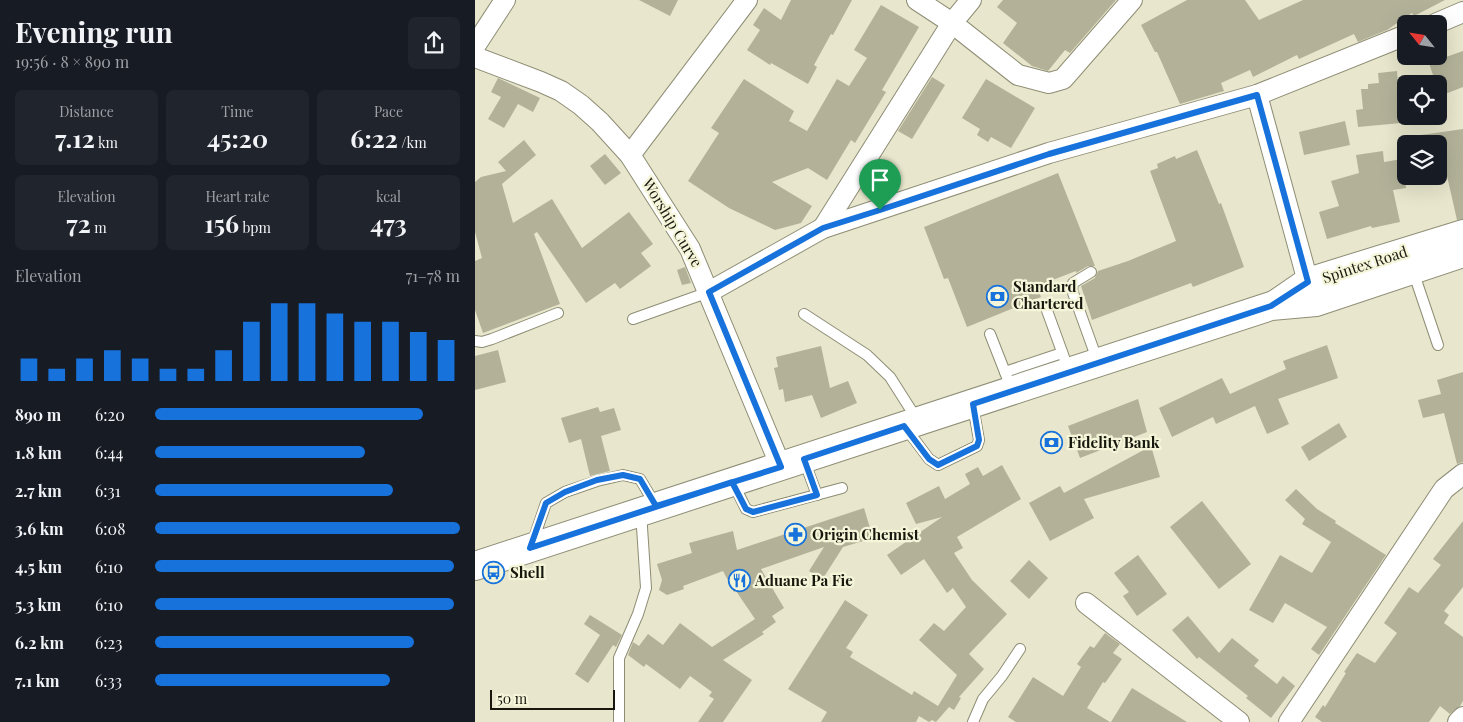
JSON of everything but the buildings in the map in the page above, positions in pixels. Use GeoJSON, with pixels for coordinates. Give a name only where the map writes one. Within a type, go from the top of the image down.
{"type":"FeatureCollection","features":[{"type":"Feature","properties":{"kind":"main road","name":"Spintex Road"},"geometry":{"type":"LineString","coordinates":[[1271,306],[1308,282],[1463,234]]}},
{"type":"Feature","properties":{"kind":"main road","name":"Spintex Road"},"geometry":{"type":"LineString","coordinates":[[475,566],[973,404],[1009,382],[1066,362],[1099,363],[1271,306],[1316,302],[1463,253]]}},
{"type":"Feature","properties":{"kind":"street"},"geometry":{"type":"LineString","coordinates":[[475,46],[505,0]]}},
{"type":"Feature","properties":{"kind":"street"},"geometry":{"type":"LineString","coordinates":[[631,155],[747,0]]}},
{"type":"Feature","properties":{"kind":"street"},"geometry":{"type":"LineString","coordinates":[[917,0],[952,23],[1018,75],[1049,83],[1063,79],[1131,0]]}},
{"type":"Feature","properties":{"kind":"street"},"geometry":{"type":"LineString","coordinates":[[823,228],[952,23],[971,0]]}},
{"type":"Feature","properties":{"kind":"street"},"geometry":{"type":"LineString","coordinates":[[1447,19],[1463,12]]}},
{"type":"Feature","properties":{"kind":"street"},"geometry":{"type":"LineString","coordinates":[[709,292],[823,228],[1049,154],[1257,95],[1397,39]]}},
{"type":"Feature","properties":{"kind":"street","name":"Worship Curve"},"geometry":{"type":"LineString","coordinates":[[475,57],[561,91],[600,122],[631,155],[690,248],[709,292],[793,463]]}},
{"type":"Feature","properties":{"kind":"street"},"geometry":{"type":"LineString","coordinates":[[1257,95],[1308,282]]}},
{"type":"Feature","properties":{"kind":"street"},"geometry":{"type":"LineString","coordinates":[[1289,722],[1444,489],[1463,474]]}},
{"type":"Feature","properties":{"kind":"street"},"geometry":{"type":"LineString","coordinates":[[1086,603],[1212,714],[1239,722]]}},
{"type":"Feature","properties":{"kind":"street"},"geometry":{"type":"LineString","coordinates":[[1458,722],[1463,717]]}},
{"type":"Feature","properties":{"kind":"lane"},"geometry":{"type":"LineString","coordinates":[[1412,270],[1438,345]]}},
{"type":"Feature","properties":{"kind":"lane"},"geometry":{"type":"LineString","coordinates":[[1091,272],[1073,283],[1072,290],[1099,363]]}},
{"type":"Feature","properties":{"kind":"lane"},"geometry":{"type":"LineString","coordinates":[[633,319],[709,292]]}},
{"type":"Feature","properties":{"kind":"lane"},"geometry":{"type":"LineString","coordinates":[[1045,305],[1066,362]]}},
{"type":"Feature","properties":{"kind":"lane"},"geometry":{"type":"LineString","coordinates":[[475,341],[482,342],[492,339],[558,313]]}},
{"type":"Feature","properties":{"kind":"lane"},"geometry":{"type":"LineString","coordinates":[[803,314],[867,355],[890,377],[929,459],[938,465],[977,446],[979,440],[973,404]]}},
{"type":"Feature","properties":{"kind":"lane"},"geometry":{"type":"LineString","coordinates":[[989,334],[1009,382]]}},
{"type":"Feature","properties":{"kind":"lane"},"geometry":{"type":"LineString","coordinates":[[793,463],[817,495]]}},
{"type":"Feature","properties":{"kind":"lane"},"geometry":{"type":"LineString","coordinates":[[530,548],[546,503],[565,492],[597,480],[623,475],[640,479],[648,509],[646,588],[638,614],[619,658],[619,722]]}},
{"type":"Feature","properties":{"kind":"lane"},"geometry":{"type":"LineString","coordinates":[[732,482],[746,509],[753,512],[842,488]]}},
{"type":"Feature","properties":{"kind":"lane"},"geometry":{"type":"LineString","coordinates":[[973,722],[983,700],[1020,649]]}},
{"type":"Feature","properties":{"kind":"place","name":"Standard Chartered"},"geometry":{"type":"Point","coordinates":[997,296]}},
{"type":"Feature","properties":{"kind":"place","name":"Fidelity Bank"},"geometry":{"type":"Point","coordinates":[1052,443]}},
{"type":"Feature","properties":{"kind":"place","name":"Origin Chemist"},"geometry":{"type":"Point","coordinates":[796,535]}},
{"type":"Feature","properties":{"kind":"place","name":"Shell"},"geometry":{"type":"Point","coordinates":[494,573]}},
{"type":"Feature","properties":{"kind":"place","name":"Aduane Pa Fie"},"geometry":{"type":"Point","coordinates":[739,581]}},
{"type":"Feature","properties":{"kind":"route"},"geometry":{"type":"LineString","coordinates":[[880,210],[823,228],[709,292],[781,467],[676,500],[656,506],[640,479],[623,475],[597,480],[565,492],[546,503],[530,548],[641,511],[732,482],[746,509],[753,512],[817,495],[804,459],[904,426],[929,459],[938,465],[977,446],[979,440],[973,404],[1271,306],[1308,282],[1257,95],[1049,154],[880,210]]}}]}
